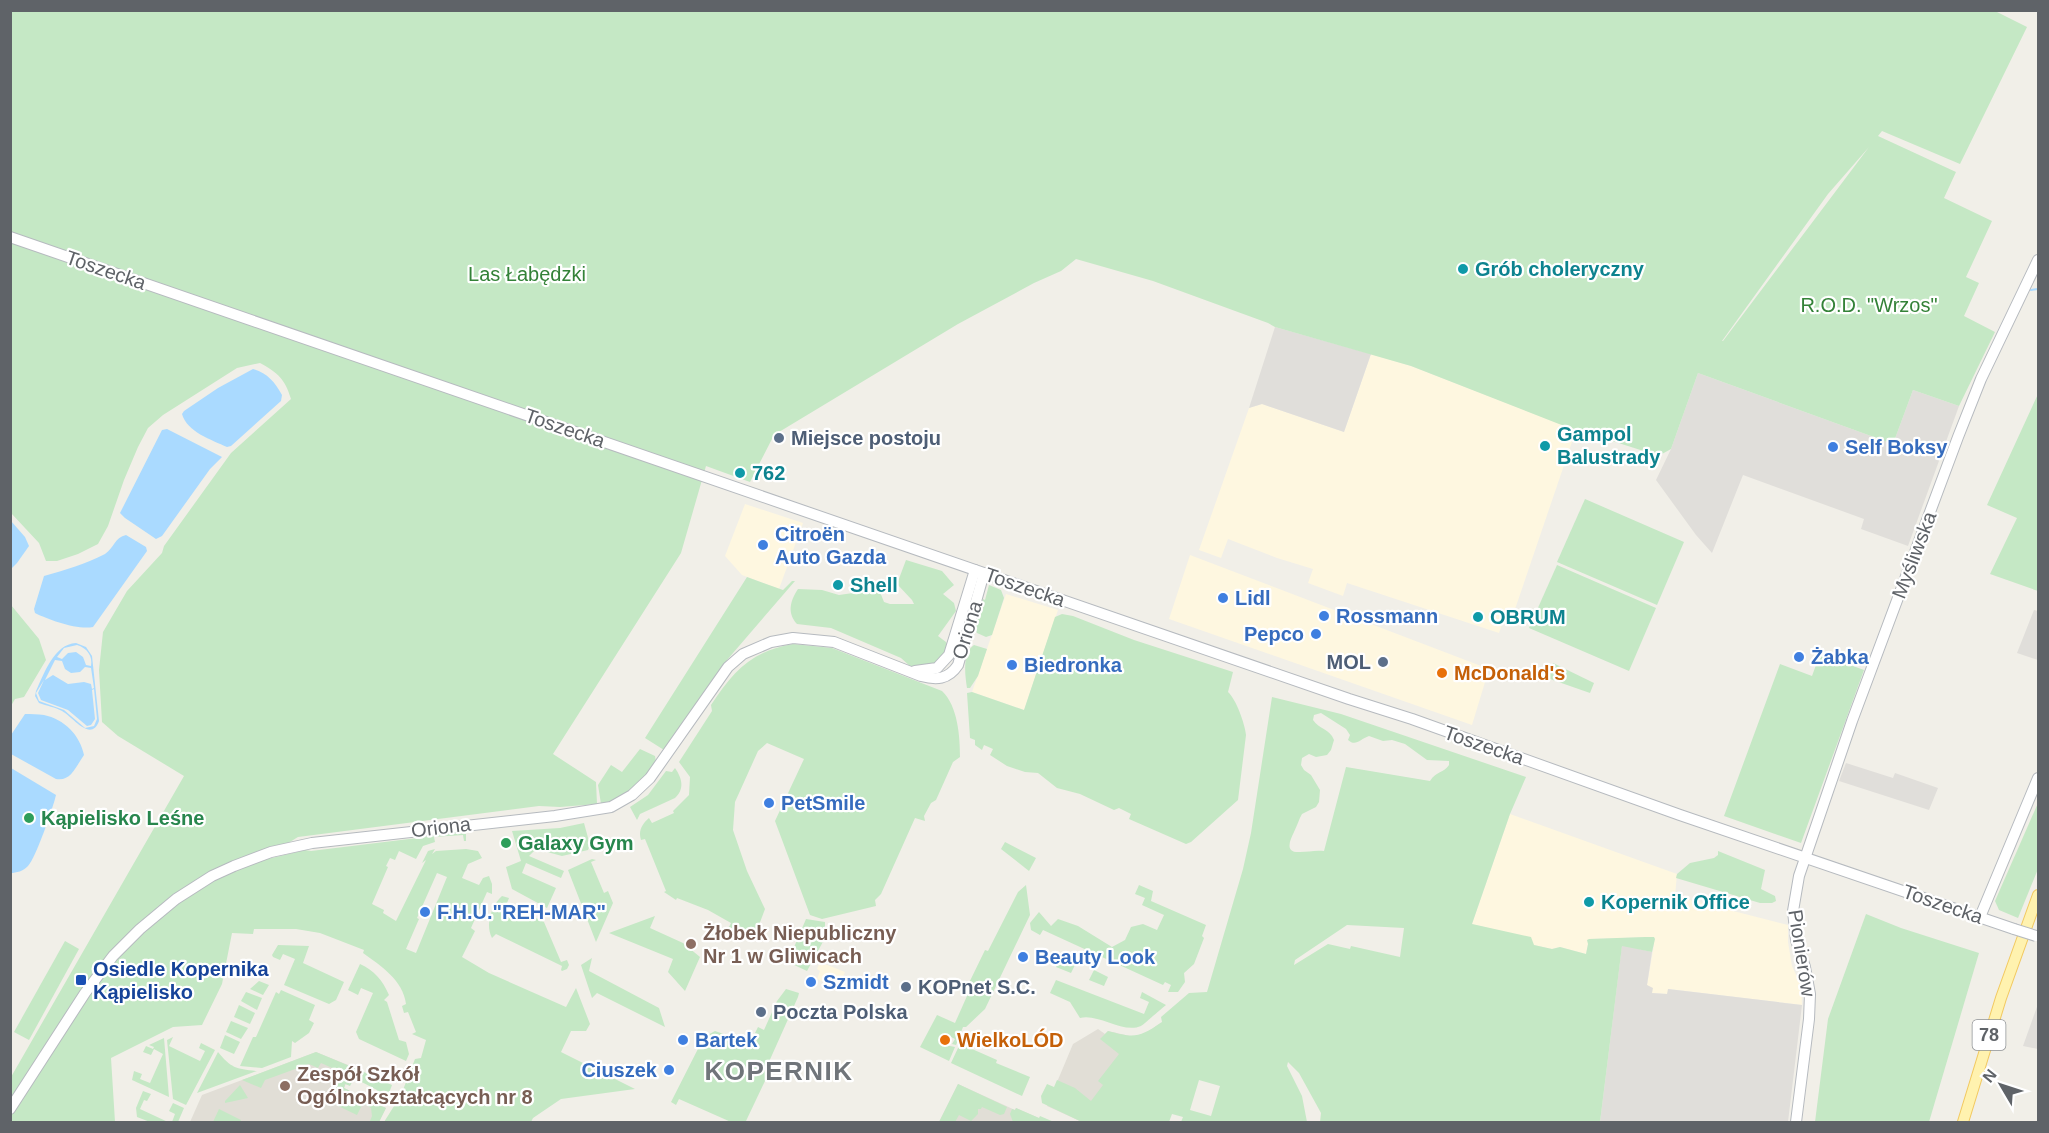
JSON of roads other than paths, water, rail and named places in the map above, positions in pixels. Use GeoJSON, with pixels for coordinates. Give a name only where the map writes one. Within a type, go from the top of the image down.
{"type":"FeatureCollection","features":[{"type":"Feature","properties":{"kind":"main road","name":"Toszecka"},"geometry":{"type":"LineString","coordinates":[[10,237],[1412,719],[1680,815],[2037,937]]}},
{"type":"Feature","properties":{"kind":"main road","name":"Myśliwska"},"geometry":{"type":"LineString","coordinates":[[1805,856],[1848,731],[1958,437],[1988,364],[2038,260]]}},
{"type":"Feature","properties":{"kind":"main road","name":"Oriona"},"geometry":{"type":"LineString","coordinates":[[10,1109],[85,993],[112,956],[163,909],[212,876],[271,852],[312,843],[555,816],[611,807],[632,795],[650,778],[728,666],[743,654],[771,642],[793,638],[834,642],[933,679],[944,670],[957,665],[961,638],[980,571]]}},
{"type":"Feature","properties":{"kind":"main road"},"geometry":{"type":"LineString","coordinates":[[1980,917],[2038,778]]}},
{"type":"Feature","properties":{"kind":"main road","name":"Pionierów"},"geometry":{"type":"LineString","coordinates":[[1796,1122],[1810,994],[1805,967],[1796,939],[1792,911],[1805,856]]}},
{"type":"Feature","properties":{"kind":"main road","name":"78"},"geometry":{"type":"LineString","coordinates":[[1963,1122],[2001,998],[2038,895]]}},
{"type":"Feature","properties":{"kind":"water"},"geometry":{"type":"Polygon","coordinates":[[[253,369],[273,382],[282,395],[281,401],[231,446],[227,447],[207,438],[189,426],[182,414],[184,411],[218,388],[253,369]]]}},
{"type":"Feature","properties":{"kind":"water"},"geometry":{"type":"Polygon","coordinates":[[[167,429],[222,457],[210,469],[162,536],[156,539],[120,513],[162,430],[167,429]]]}},
{"type":"Feature","properties":{"kind":"water"},"geometry":{"type":"Polygon","coordinates":[[[11,521],[25,537],[29,546],[11,569],[11,521]]]}},
{"type":"Feature","properties":{"kind":"water"},"geometry":{"type":"Polygon","coordinates":[[[126,535],[146,547],[147,551],[93,627],[71,626],[35,613],[34,609],[44,576],[83,564],[105,554],[119,538],[126,535]]]}},
{"type":"Feature","properties":{"kind":"water"},"geometry":{"type":"Polygon","coordinates":[[[76,643],[86,647],[92,656],[99,721],[96,727],[91,730],[85,728],[94,726],[97,719],[94,689],[92,690],[95,719],[91,725],[87,726],[68,710],[41,700],[38,693],[44,680],[36,693],[39,701],[64,710],[84,727],[59,710],[39,703],[35,696],[36,691],[56,654],[62,649],[68,645],[76,643]],[[77,645],[64,648],[57,657],[62,659],[68,653],[76,652],[83,657],[86,665],[91,666],[91,659],[84,648],[77,645]],[[55,660],[45,680],[53,675],[68,684],[84,682],[91,684],[92,689],[94,688],[91,668],[85,667],[80,672],[71,673],[65,669],[62,661],[55,660]]]}},
{"type":"Feature","properties":{"kind":"water"},"geometry":{"type":"Polygon","coordinates":[[[25,714],[51,717],[64,724],[75,735],[84,755],[69,776],[56,779],[11,754],[11,735],[25,714]]]}},
{"type":"Feature","properties":{"kind":"water","name":"Kąpielisko Leśne"},"geometry":{"type":"Polygon","coordinates":[[[11,768],[56,795],[44,832],[31,861],[22,870],[10,873],[11,768]]]}},
{"type":"Feature","properties":{"kind":"waterway"},"geometry":{"type":"LineString","coordinates":[[2031,290],[2038,289]]}},
{"type":"Feature","properties":{"kind":"place","name":"Grób choleryczny"},"geometry":{"type":"Point","coordinates":[1463,269]}},
{"type":"Feature","properties":{"kind":"place","name":"Miejsce postoju"},"geometry":{"type":"Point","coordinates":[779,438]}},
{"type":"Feature","properties":{"kind":"place","name":"Gampol Balustrady"},"geometry":{"type":"Point","coordinates":[1545,446]}},
{"type":"Feature","properties":{"kind":"place","name":"Self Boksy"},"geometry":{"type":"Point","coordinates":[1833,447]}},
{"type":"Feature","properties":{"kind":"place","name":"762"},"geometry":{"type":"Point","coordinates":[740,473]}},
{"type":"Feature","properties":{"kind":"place","name":"Citroën Auto Gazda"},"geometry":{"type":"Point","coordinates":[763,545]}},
{"type":"Feature","properties":{"kind":"place","name":"Shell"},"geometry":{"type":"Point","coordinates":[838,585]}},
{"type":"Feature","properties":{"kind":"place","name":"Lidl"},"geometry":{"type":"Point","coordinates":[1223,598]}},
{"type":"Feature","properties":{"kind":"place","name":"Rossmann"},"geometry":{"type":"Point","coordinates":[1324,616]}},
{"type":"Feature","properties":{"kind":"place","name":"OBRUM"},"geometry":{"type":"Point","coordinates":[1478,617]}},
{"type":"Feature","properties":{"kind":"place","name":"Pepco"},"geometry":{"type":"Point","coordinates":[1316,634]}},
{"type":"Feature","properties":{"kind":"place","name":"Żabka"},"geometry":{"type":"Point","coordinates":[1799,657]}},
{"type":"Feature","properties":{"kind":"place","name":"MOL"},"geometry":{"type":"Point","coordinates":[1383,662]}},
{"type":"Feature","properties":{"kind":"place","name":"Biedronka"},"geometry":{"type":"Point","coordinates":[1012,665]}},
{"type":"Feature","properties":{"kind":"place","name":"McDonald's"},"geometry":{"type":"Point","coordinates":[1442,673]}},
{"type":"Feature","properties":{"kind":"place","name":"PetSmile"},"geometry":{"type":"Point","coordinates":[769,803]}},
{"type":"Feature","properties":{"kind":"place","name":"Kąpielisko Leśne"},"geometry":{"type":"Point","coordinates":[29,818]}},
{"type":"Feature","properties":{"kind":"place","name":"Galaxy Gym"},"geometry":{"type":"Point","coordinates":[506,843]}},
{"type":"Feature","properties":{"kind":"place","name":"Kopernik Office"},"geometry":{"type":"Point","coordinates":[1589,902]}},
{"type":"Feature","properties":{"kind":"place","name":"F.H.U.\"REH-MAR\""},"geometry":{"type":"Point","coordinates":[425,912]}},
{"type":"Feature","properties":{"kind":"place","name":"Żłobek Niepubliczny Nr 1 w Gliwicach"},"geometry":{"type":"Point","coordinates":[691,944]}},
{"type":"Feature","properties":{"kind":"place","name":"Beauty Look"},"geometry":{"type":"Point","coordinates":[1023,957]}},
{"type":"Feature","properties":{"kind":"place","name":"Osiedle Kopernika Kąpielisko"},"geometry":{"type":"Point","coordinates":[81,980]}},
{"type":"Feature","properties":{"kind":"place","name":"Szmidt"},"geometry":{"type":"Point","coordinates":[811,982]}},
{"type":"Feature","properties":{"kind":"place","name":"KOPnet S.C."},"geometry":{"type":"Point","coordinates":[906,987]}},
{"type":"Feature","properties":{"kind":"place","name":"Poczta Polska"},"geometry":{"type":"Point","coordinates":[761,1012]}},
{"type":"Feature","properties":{"kind":"place","name":"Bartek"},"geometry":{"type":"Point","coordinates":[683,1040]}},
{"type":"Feature","properties":{"kind":"place","name":"WielkoLÓD"},"geometry":{"type":"Point","coordinates":[945,1040]}},
{"type":"Feature","properties":{"kind":"place","name":"Ciuszek"},"geometry":{"type":"Point","coordinates":[669,1070]}},
{"type":"Feature","properties":{"kind":"place","name":"Zespół Szkół Ogólnokształcących nr 8"},"geometry":{"type":"Point","coordinates":[285,1086]}},
{"type":"Feature","properties":{"kind":"district","name":"KOPERNIK"},"geometry":{"type":"Point","coordinates":[779,1071]}},
{"type":"Feature","properties":{"kind":"park label","name":"Las Łabędzki"},"geometry":{"type":"Point","coordinates":[527,274]}},
{"type":"Feature","properties":{"kind":"park label","name":"R.O.D. \"Wrzos\""},"geometry":{"type":"Point","coordinates":[1869,305]}}]}
